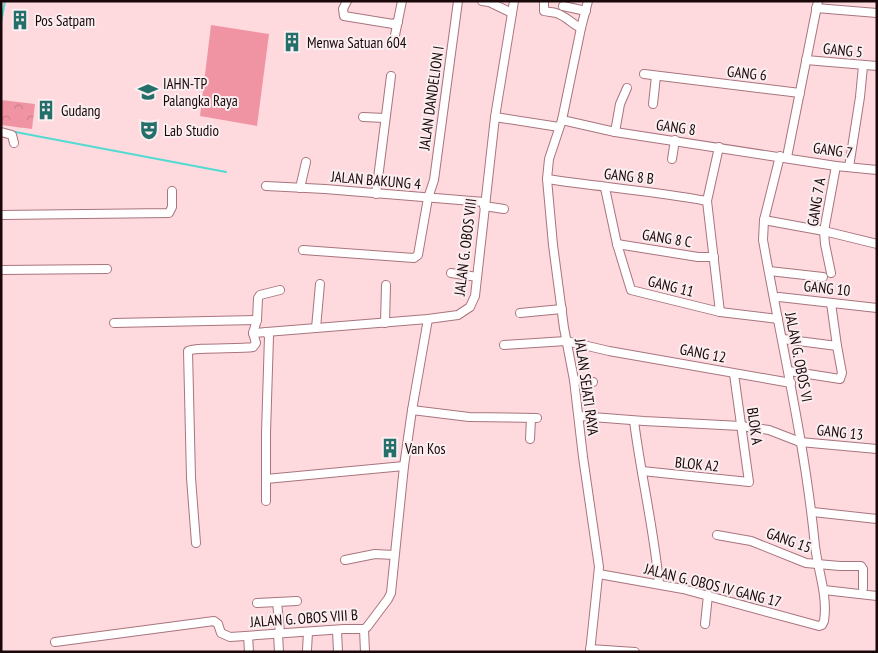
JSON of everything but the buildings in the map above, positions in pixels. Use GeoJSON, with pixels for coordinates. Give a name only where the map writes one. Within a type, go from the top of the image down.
{"type":"FeatureCollection","features":[{"type":"Feature","properties":{"kind":"street"},"geometry":{"type":"LineString","coordinates":[[347,1],[343,9],[344,16],[393,24],[398,22]]}},
{"type":"Feature","properties":{"kind":"street"},"geometry":{"type":"LineString","coordinates":[[394,40],[402,1]]}},
{"type":"Feature","properties":{"kind":"street","name":"JALAN DANDELION I"},"geometry":{"type":"LineString","coordinates":[[303,250],[416,258],[419,253],[428,198],[434,180],[458,1]]}},
{"type":"Feature","properties":{"kind":"street","name":"JALAN G. OBOS VIII"},"geometry":{"type":"LineString","coordinates":[[253,333],[428,319],[458,316],[465,312],[474,299],[495,117],[514,1]]}},
{"type":"Feature","properties":{"kind":"street"},"geometry":{"type":"LineString","coordinates":[[544,1],[544,11],[562,15],[572,24],[581,28]]}},
{"type":"Feature","properties":{"kind":"street","name":"JALAN SEJATI RAYA"},"geometry":{"type":"LineString","coordinates":[[588,1],[560,123],[549,159],[547,179],[553,245],[566,341],[574,380],[599,574],[590,650]]}},
{"type":"Feature","properties":{"kind":"street"},"geometry":{"type":"LineString","coordinates":[[487,2],[512,13]]}},
{"type":"Feature","properties":{"kind":"street"},"geometry":{"type":"LineString","coordinates":[[817,5],[877,13]]}},
{"type":"Feature","properties":{"kind":"street","name":"JALAN G. OBOS VI"},"geometry":{"type":"LineString","coordinates":[[817,5],[800,93],[764,220],[763,240],[789,371],[813,512],[818,564],[824,590],[825,615],[821,626]]}},
{"type":"Feature","properties":{"kind":"street"},"geometry":{"type":"LineString","coordinates":[[563,6],[586,11]]}},
{"type":"Feature","properties":{"kind":"street","name":"GANG 5"},"geometry":{"type":"LineString","coordinates":[[806,60],[877,66]]}},
{"type":"Feature","properties":{"kind":"street"},"geometry":{"type":"LineString","coordinates":[[849,166],[863,66]]}},
{"type":"Feature","properties":{"kind":"street","name":"GANG 6"},"geometry":{"type":"LineString","coordinates":[[644,74],[800,93]]}},
{"type":"Feature","properties":{"kind":"street"},"geometry":{"type":"LineString","coordinates":[[376,194],[392,76]]}},
{"type":"Feature","properties":{"kind":"street"},"geometry":{"type":"LineString","coordinates":[[653,104],[656,76]]}},
{"type":"Feature","properties":{"kind":"street"},"geometry":{"type":"LineString","coordinates":[[615,132],[620,104],[627,88]]}},
{"type":"Feature","properties":{"kind":"street"},"geometry":{"type":"LineString","coordinates":[[363,116],[386,117]]}},
{"type":"Feature","properties":{"kind":"street","name":"GANG 8"},"geometry":{"type":"LineString","coordinates":[[495,117],[560,123],[783,157]]}},
{"type":"Feature","properties":{"kind":"street"},"geometry":{"type":"LineString","coordinates":[[1,132],[12,135],[14,142]]}},
{"type":"Feature","properties":{"kind":"street"},"geometry":{"type":"LineString","coordinates":[[672,159],[676,140]]}},
{"type":"Feature","properties":{"kind":"street"},"geometry":{"type":"LineString","coordinates":[[719,147],[707,201],[720,312]]}},
{"type":"Feature","properties":{"kind":"street","name":"GANG 7"},"geometry":{"type":"LineString","coordinates":[[783,157],[836,166],[877,170]]}},
{"type":"Feature","properties":{"kind":"street"},"geometry":{"type":"LineString","coordinates":[[300,188],[306,162]]}},
{"type":"Feature","properties":{"kind":"street","name":"GANG 7 A"},"geometry":{"type":"LineString","coordinates":[[831,273],[824,231],[836,166]]}},
{"type":"Feature","properties":{"kind":"street","name":"GANG 8 B"},"geometry":{"type":"LineString","coordinates":[[547,179],[605,188],[670,194],[707,201]]}},
{"type":"Feature","properties":{"kind":"street","name":"JALAN BAKUNG 4"},"geometry":{"type":"LineString","coordinates":[[266,186],[428,198],[484,204],[504,209]]}},
{"type":"Feature","properties":{"kind":"street","name":"GANG 11"},"geometry":{"type":"LineString","coordinates":[[605,188],[617,244],[631,290],[720,312],[778,319]]}},
{"type":"Feature","properties":{"kind":"street"},"geometry":{"type":"LineString","coordinates":[[1,215],[169,213],[172,207],[172,191]]}},
{"type":"Feature","properties":{"kind":"street"},"geometry":{"type":"LineString","coordinates":[[764,220],[824,231],[877,244]]}},
{"type":"Feature","properties":{"kind":"street","name":"GANG 8 C"},"geometry":{"type":"LineString","coordinates":[[617,244],[698,257],[714,257]]}},
{"type":"Feature","properties":{"kind":"street"},"geometry":{"type":"LineString","coordinates":[[1,270],[107,269]]}},
{"type":"Feature","properties":{"kind":"street"},"geometry":{"type":"LineString","coordinates":[[768,271],[823,277]]}},
{"type":"Feature","properties":{"kind":"street"},"geometry":{"type":"LineString","coordinates":[[451,273],[477,277]]}},
{"type":"Feature","properties":{"kind":"street"},"geometry":{"type":"LineString","coordinates":[[316,328],[320,284]]}},
{"type":"Feature","properties":{"kind":"street"},"geometry":{"type":"LineString","coordinates":[[386,285],[386,322]]}},
{"type":"Feature","properties":{"kind":"street"},"geometry":{"type":"LineString","coordinates":[[196,543],[190,478],[188,351],[191,349],[251,348],[256,343],[253,333],[257,302],[260,295],[280,290]]}},
{"type":"Feature","properties":{"kind":"street","name":"GANG 10"},"geometry":{"type":"LineString","coordinates":[[774,299],[779,297],[877,308]]}},
{"type":"Feature","properties":{"kind":"street"},"geometry":{"type":"LineString","coordinates":[[789,371],[840,379],[842,373],[831,303]]}},
{"type":"Feature","properties":{"kind":"street"},"geometry":{"type":"LineString","coordinates":[[520,313],[562,309]]}},
{"type":"Feature","properties":{"kind":"street","name":"JALAN G. OBOS VIII B"},"geometry":{"type":"LineString","coordinates":[[55,642],[214,621],[218,624],[220,633],[248,636],[364,629],[371,624],[391,592],[404,466],[428,319]]}},
{"type":"Feature","properties":{"kind":"street"},"geometry":{"type":"LineString","coordinates":[[114,323],[256,320]]}},
{"type":"Feature","properties":{"kind":"street"},"geometry":{"type":"LineString","coordinates":[[266,332],[269,336],[266,502]]}},
{"type":"Feature","properties":{"kind":"street"},"geometry":{"type":"LineString","coordinates":[[783,339],[837,346]]}},
{"type":"Feature","properties":{"kind":"street","name":"GANG 12"},"geometry":{"type":"LineString","coordinates":[[504,345],[566,341],[609,351],[791,383]]}},
{"type":"Feature","properties":{"kind":"street","name":"BLOK A"},"geometry":{"type":"LineString","coordinates":[[734,374],[749,482]]}},
{"type":"Feature","properties":{"kind":"street"},"geometry":{"type":"LineString","coordinates":[[574,380],[593,382]]}},
{"type":"Feature","properties":{"kind":"street"},"geometry":{"type":"LineString","coordinates":[[412,410],[469,416],[534,418],[530,439]]}},
{"type":"Feature","properties":{"kind":"street","name":"GANG 13"},"geometry":{"type":"LineString","coordinates":[[579,416],[634,421],[741,426],[770,430],[800,442],[877,449]]}},
{"type":"Feature","properties":{"kind":"street"},"geometry":{"type":"LineString","coordinates":[[634,421],[646,502],[655,540],[659,584]]}},
{"type":"Feature","properties":{"kind":"street"},"geometry":{"type":"LineString","coordinates":[[266,479],[404,466]]}},
{"type":"Feature","properties":{"kind":"street","name":"BLOK A2"},"geometry":{"type":"LineString","coordinates":[[642,471],[749,482]]}},
{"type":"Feature","properties":{"kind":"street"},"geometry":{"type":"LineString","coordinates":[[813,512],[877,520]]}},
{"type":"Feature","properties":{"kind":"street","name":"GANG 15"},"geometry":{"type":"LineString","coordinates":[[717,535],[750,541],[806,563],[862,566],[863,588]]}},
{"type":"Feature","properties":{"kind":"street"},"geometry":{"type":"LineString","coordinates":[[345,560],[375,554],[394,554]]}},
{"type":"Feature","properties":{"kind":"street","name":"JALAN G. OBOS IV GANG 17"},"geometry":{"type":"LineString","coordinates":[[599,574],[659,584],[821,626]]}},
{"type":"Feature","properties":{"kind":"street"},"geometry":{"type":"LineString","coordinates":[[824,590],[877,596]]}},
{"type":"Feature","properties":{"kind":"street"},"geometry":{"type":"LineString","coordinates":[[705,624],[708,596]]}},
{"type":"Feature","properties":{"kind":"street"},"geometry":{"type":"LineString","coordinates":[[257,603],[297,601]]}},
{"type":"Feature","properties":{"kind":"street"},"geometry":{"type":"LineString","coordinates":[[277,602],[279,652]]}},
{"type":"Feature","properties":{"kind":"street"},"geometry":{"type":"LineString","coordinates":[[364,629],[366,652]]}},
{"type":"Feature","properties":{"kind":"street"},"geometry":{"type":"LineString","coordinates":[[337,630],[338,652]]}},
{"type":"Feature","properties":{"kind":"street"},"geometry":{"type":"LineString","coordinates":[[307,650],[308,632]]}},
{"type":"Feature","properties":{"kind":"street"},"geometry":{"type":"LineString","coordinates":[[248,636],[249,652]]}},
{"type":"Feature","properties":{"kind":"street"},"geometry":{"type":"LineString","coordinates":[[590,650],[635,652]]}},
{"type":"Feature","properties":{"kind":"green space"},"geometry":{"type":"Polygon","coordinates":[[[211,25],[269,34],[257,126],[200,116],[211,25]]]}},
{"type":"Feature","properties":{"kind":"green space"},"geometry":{"type":"Polygon","coordinates":[[[1,100],[35,104],[32,129],[1,125],[1,100]]]}},
{"type":"Feature","properties":{"kind":"waterway"},"geometry":{"type":"LineString","coordinates":[[1,23],[5,1]]}},
{"type":"Feature","properties":{"kind":"waterway"},"geometry":{"type":"LineString","coordinates":[[10,131],[226,172]]}},
{"type":"Feature","properties":{"kind":"place","name":"Pos Satpam"},"geometry":{"type":"Point","coordinates":[20,20]}},
{"type":"Feature","properties":{"kind":"place","name":"Menwa Satuan 604"},"geometry":{"type":"Point","coordinates":[292,42]}},
{"type":"Feature","properties":{"kind":"place","name":"IAHN-TP Palangka Raya"},"geometry":{"type":"Point","coordinates":[148,92]}},
{"type":"Feature","properties":{"kind":"place","name":"Gudang"},"geometry":{"type":"Point","coordinates":[46,110]}},
{"type":"Feature","properties":{"kind":"place","name":"Lab Studio"},"geometry":{"type":"Point","coordinates":[149,130]}},
{"type":"Feature","properties":{"kind":"place","name":"Van Kos"},"geometry":{"type":"Point","coordinates":[390,448]}}]}
